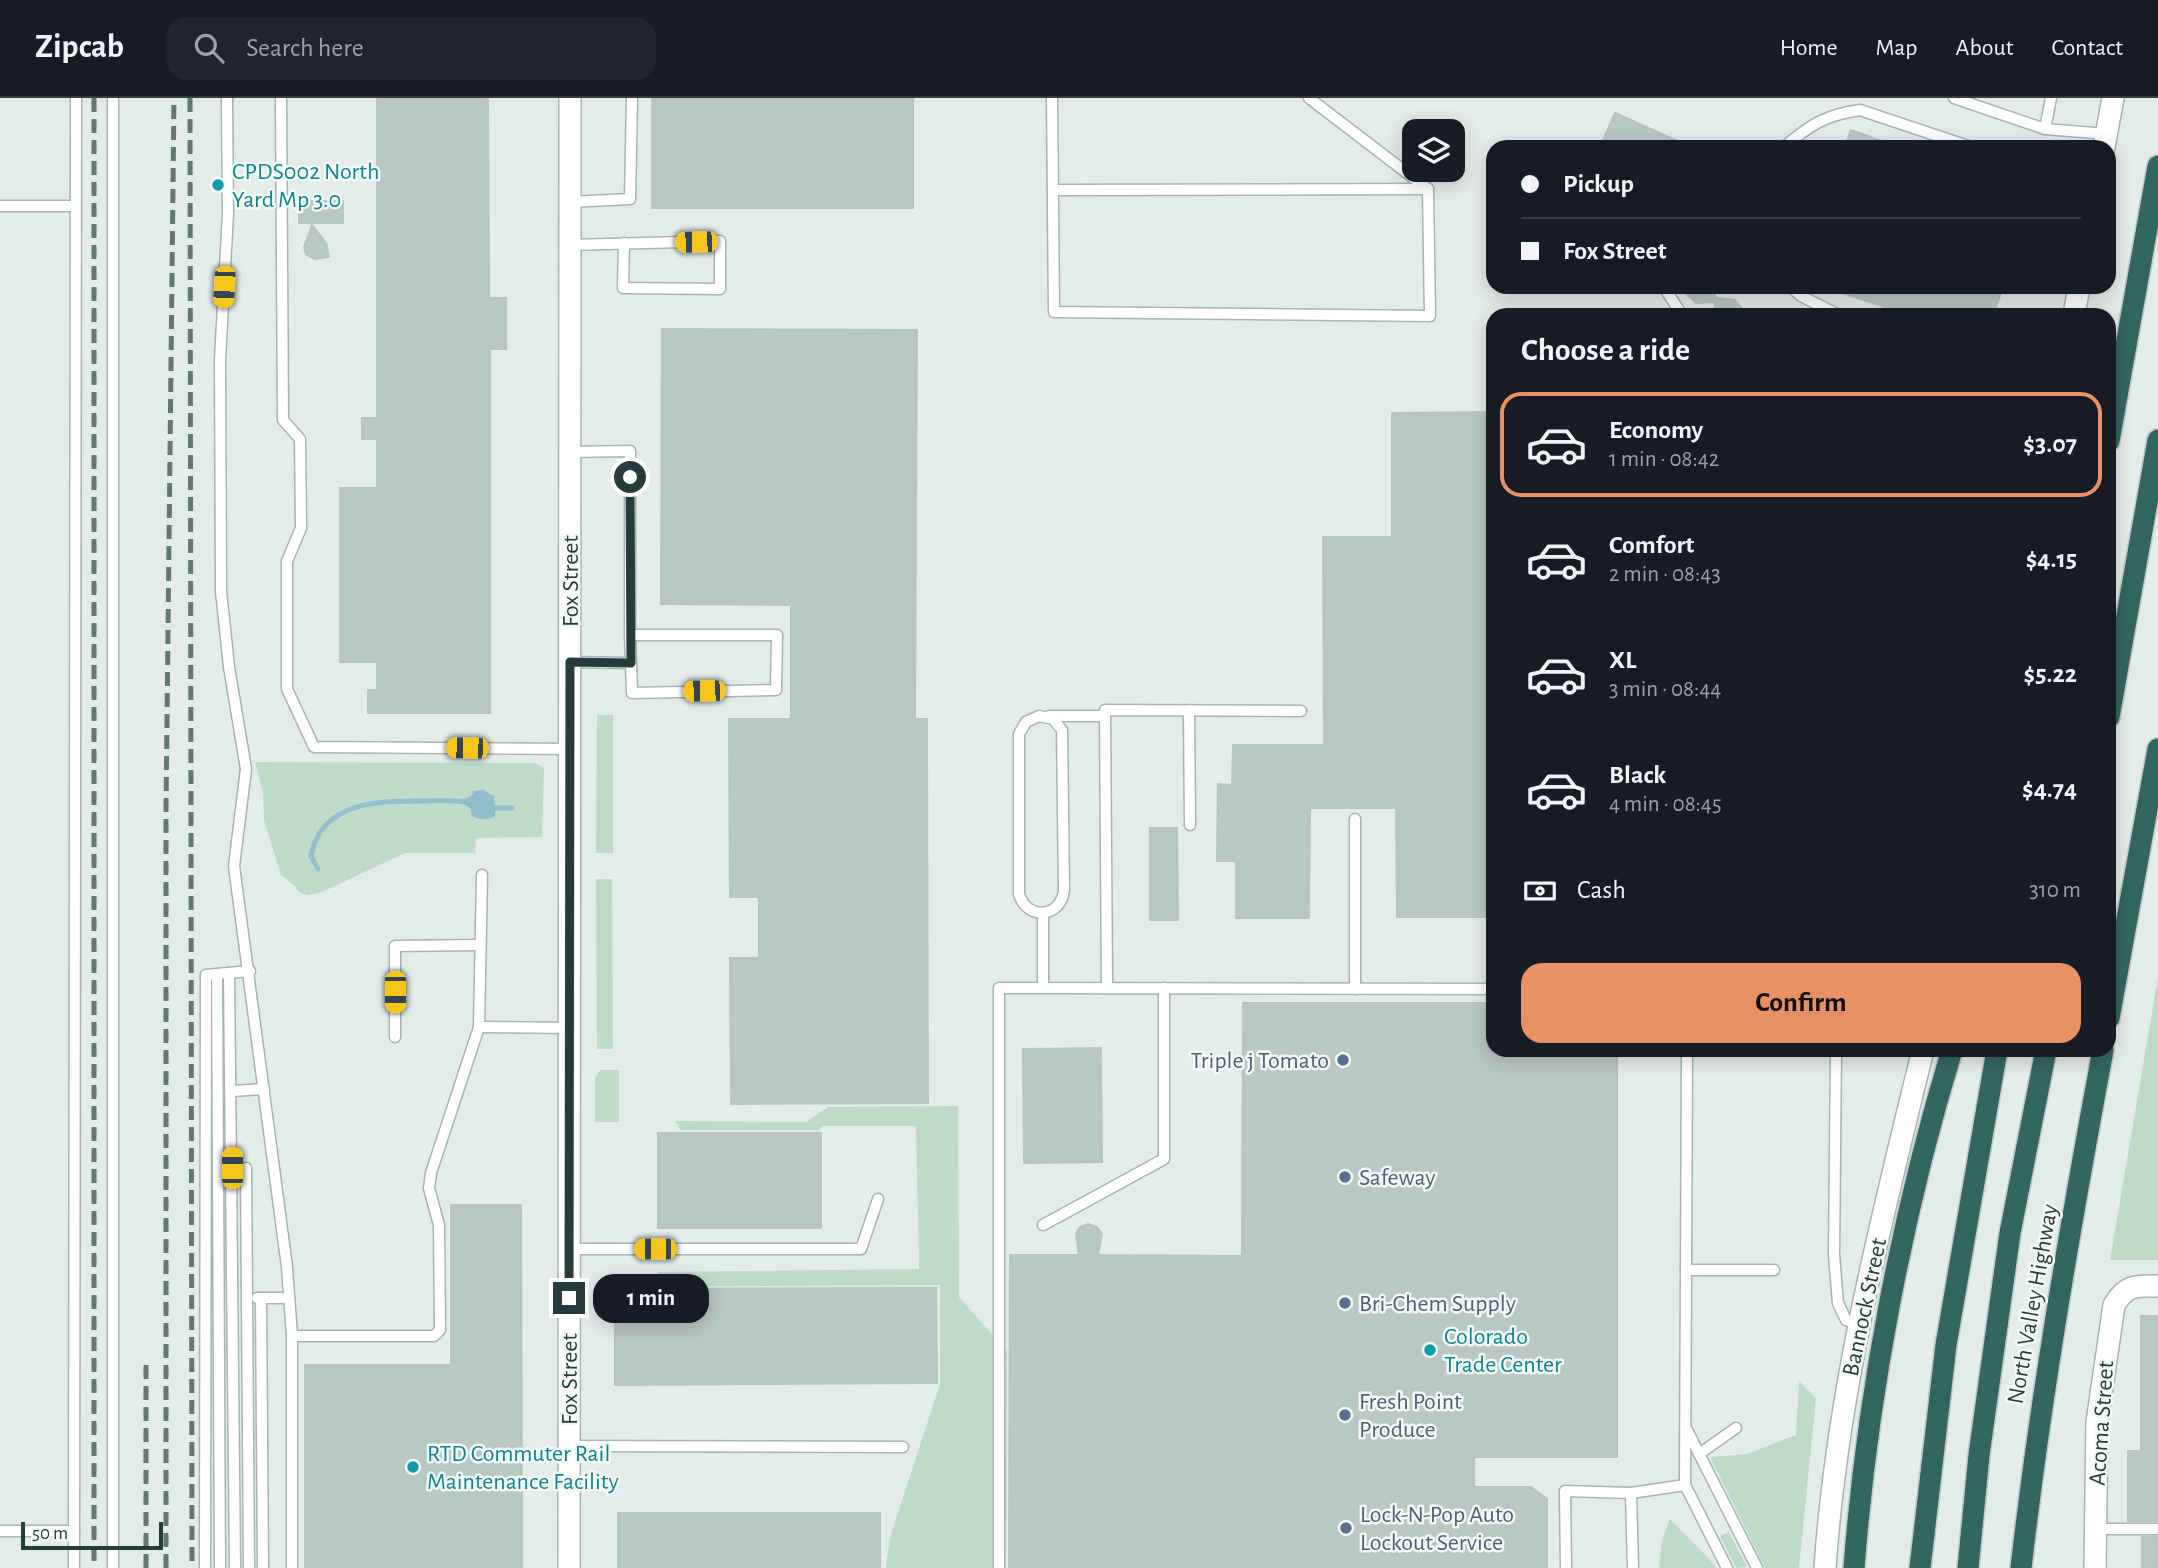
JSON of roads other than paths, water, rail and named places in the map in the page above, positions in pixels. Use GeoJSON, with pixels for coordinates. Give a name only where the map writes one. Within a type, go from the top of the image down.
{"type":"FeatureCollection","features":[{"type":"Feature","properties":{"kind":"highway"},"geometry":{"type":"LineString","coordinates":[[2116,402],[2158,166]]}},
{"type":"Feature","properties":{"kind":"highway"},"geometry":{"type":"LineString","coordinates":[[2116,677],[2158,440]]}},
{"type":"Feature","properties":{"kind":"highway"},"geometry":{"type":"LineString","coordinates":[[2116,980],[2158,749]]}},
{"type":"Feature","properties":{"kind":"highway"},"geometry":{"type":"LineString","coordinates":[[1854,1568],[1870,1425],[1887,1326],[1909,1216],[1950,1057]]}},
{"type":"Feature","properties":{"kind":"highway"},"geometry":{"type":"LineString","coordinates":[[1920,1568],[1946,1345],[1996,1057]]}},
{"type":"Feature","properties":{"kind":"highway"},"geometry":{"type":"LineString","coordinates":[[1968,1568],[1979,1455],[2010,1233],[2045,1057]]}},
{"type":"Feature","properties":{"kind":"highway","name":"North Valley Highway"},"geometry":{"type":"LineString","coordinates":[[2021,1568],[2052,1332],[2102,1057]]}},
{"type":"Feature","properties":{"kind":"street","name":"Fox Street"},"geometry":{"type":"LineString","coordinates":[[569,1568],[570,98]]}},
{"type":"Feature","properties":{"kind":"street"},"geometry":{"type":"LineString","coordinates":[[2105,140],[2113,98]]}},
{"type":"Feature","properties":{"kind":"street","name":"Bannock Street"},"geometry":{"type":"LineString","coordinates":[[1825,1568],[1835,1465],[1859,1324],[1869,1271],[1921,1057]]}},
{"type":"Feature","properties":{"kind":"street","name":"Acoma Street"},"geometry":{"type":"LineString","coordinates":[[2095,1568],[2097,1422],[2114,1305],[2121,1294],[2133,1286],[2158,1286]]}},
{"type":"Feature","properties":{"kind":"lane"},"geometry":{"type":"LineString","coordinates":[[74,1568],[76,98]]}},
{"type":"Feature","properties":{"kind":"lane"},"geometry":{"type":"LineString","coordinates":[[113,98],[113,1568]]}},
{"type":"Feature","properties":{"kind":"lane"},"geometry":{"type":"LineString","coordinates":[[227,98],[228,213],[220,360],[221,591],[229,667],[246,769],[234,866],[250,971],[292,1336],[292,1568]]}},
{"type":"Feature","properties":{"kind":"lane"},"geometry":{"type":"LineString","coordinates":[[281,98],[284,420],[300,439],[301,528],[287,561],[287,690],[314,747],[570,749]]}},
{"type":"Feature","properties":{"kind":"lane"},"geometry":{"type":"LineString","coordinates":[[570,202],[631,199],[632,98]]}},
{"type":"Feature","properties":{"kind":"lane"},"geometry":{"type":"LineString","coordinates":[[1052,98],[1055,312],[1430,316],[1428,189]]}},
{"type":"Feature","properties":{"kind":"lane"},"geometry":{"type":"LineString","coordinates":[[1309,98],[1428,189]]}},
{"type":"Feature","properties":{"kind":"lane"},"geometry":{"type":"LineString","coordinates":[[1954,98],[2045,129],[2100,140]]}},
{"type":"Feature","properties":{"kind":"lane"},"geometry":{"type":"LineString","coordinates":[[2045,129],[2051,98]]}},
{"type":"Feature","properties":{"kind":"lane"},"geometry":{"type":"LineString","coordinates":[[1793,140],[1812,124],[1841,113],[1860,110],[1950,140]]}},
{"type":"Feature","properties":{"kind":"lane"},"geometry":{"type":"LineString","coordinates":[[1053,190],[1428,189]]}},
{"type":"Feature","properties":{"kind":"lane"},"geometry":{"type":"LineString","coordinates":[[0,206],[75,206]]}},
{"type":"Feature","properties":{"kind":"lane"},"geometry":{"type":"LineString","coordinates":[[570,245],[624,243],[720,241],[720,289],[623,288],[624,243]]}},
{"type":"Feature","properties":{"kind":"lane"},"geometry":{"type":"LineString","coordinates":[[1799,294],[1825,308]]}},
{"type":"Feature","properties":{"kind":"lane"},"geometry":{"type":"LineString","coordinates":[[570,452],[631,451],[630,635],[632,693],[776,690],[777,635],[630,635]]}},
{"type":"Feature","properties":{"kind":"lane"},"geometry":{"type":"LineString","coordinates":[[570,662],[631,663]]}},
{"type":"Feature","properties":{"kind":"lane"},"geometry":{"type":"LineString","coordinates":[[1107,988],[1105,710],[1301,711]]}},
{"type":"Feature","properties":{"kind":"lane"},"geometry":{"type":"LineString","coordinates":[[1189,710],[1190,825]]}},
{"type":"Feature","properties":{"kind":"lane"},"geometry":{"type":"LineString","coordinates":[[1039,716],[1053,719],[1062,730],[1064,890],[1060,904],[1043,913],[1026,907],[1019,894],[1019,734],[1026,722],[1039,716],[1105,716]]}},
{"type":"Feature","properties":{"kind":"lane"},"geometry":{"type":"LineString","coordinates":[[1355,819],[1355,989]]}},
{"type":"Feature","properties":{"kind":"lane"},"geometry":{"type":"LineString","coordinates":[[292,1336],[434,1336],[440,1330],[439,1226],[429,1188],[431,1173],[479,1027],[482,875]]}},
{"type":"Feature","properties":{"kind":"lane"},"geometry":{"type":"LineString","coordinates":[[1043,913],[1043,988]]}},
{"type":"Feature","properties":{"kind":"lane"},"geometry":{"type":"LineString","coordinates":[[395,1037],[394,946],[481,945]]}},
{"type":"Feature","properties":{"kind":"lane"},"geometry":{"type":"LineString","coordinates":[[205,1568],[206,975],[250,971]]}},
{"type":"Feature","properties":{"kind":"lane"},"geometry":{"type":"LineString","coordinates":[[223,974],[232,1091],[235,1568]]}},
{"type":"Feature","properties":{"kind":"lane"},"geometry":{"type":"LineString","coordinates":[[220,1568],[219,1298],[223,974]]}},
{"type":"Feature","properties":{"kind":"lane"},"geometry":{"type":"LineString","coordinates":[[999,1568],[999,988],[1486,989]]}},
{"type":"Feature","properties":{"kind":"lane"},"geometry":{"type":"LineString","coordinates":[[1042,1224],[1164,1159],[1164,988]]}},
{"type":"Feature","properties":{"kind":"lane"},"geometry":{"type":"LineString","coordinates":[[479,1027],[569,1028]]}},
{"type":"Feature","properties":{"kind":"lane"},"geometry":{"type":"LineString","coordinates":[[1687,1057],[1685,1485],[1727,1568]]}},
{"type":"Feature","properties":{"kind":"lane"},"geometry":{"type":"LineString","coordinates":[[1836,1057],[1834,1255],[1838,1303],[1846,1320],[1859,1324]]}},
{"type":"Feature","properties":{"kind":"lane"},"geometry":{"type":"LineString","coordinates":[[232,1091],[264,1089]]}},
{"type":"Feature","properties":{"kind":"lane"},"geometry":{"type":"LineString","coordinates":[[246,1168],[249,1568]]}},
{"type":"Feature","properties":{"kind":"lane"},"geometry":{"type":"LineString","coordinates":[[569,1248],[861,1249],[878,1199]]}},
{"type":"Feature","properties":{"kind":"lane"},"geometry":{"type":"LineString","coordinates":[[1686,1270],[1774,1270]]}},
{"type":"Feature","properties":{"kind":"lane"},"geometry":{"type":"LineString","coordinates":[[205,1298],[289,1298]]}},
{"type":"Feature","properties":{"kind":"lane"},"geometry":{"type":"LineString","coordinates":[[261,1298],[263,1568]]}},
{"type":"Feature","properties":{"kind":"lane"},"geometry":{"type":"LineString","coordinates":[[1685,1427],[1757,1568]]}},
{"type":"Feature","properties":{"kind":"lane"},"geometry":{"type":"LineString","coordinates":[[1699,1454],[1736,1429]]}},
{"type":"Feature","properties":{"kind":"lane"},"geometry":{"type":"LineString","coordinates":[[569,1447],[904,1447]]}},
{"type":"Feature","properties":{"kind":"lane"},"geometry":{"type":"LineString","coordinates":[[1566,1568],[1565,1491],[1631,1493],[1685,1485]]}},
{"type":"Feature","properties":{"kind":"lane"},"geometry":{"type":"LineString","coordinates":[[1631,1493],[1633,1568]]}},
{"type":"Feature","properties":{"kind":"lane"},"geometry":{"type":"LineString","coordinates":[[2096,1529],[2158,1529]]}},
{"type":"Feature","properties":{"kind":"lane"},"geometry":{"type":"LineString","coordinates":[[0,1531],[74,1531]]}},
{"type":"Feature","properties":{"kind":"water"},"geometry":{"type":"Polygon","coordinates":[[[483,790],[494,796],[495,816],[486,819],[472,816],[470,808],[462,803],[462,800],[471,796],[474,791],[483,790]]]}},
{"type":"Feature","properties":{"kind":"waterway"},"geometry":{"type":"LineString","coordinates":[[318,869],[311,856],[317,838],[339,814],[354,808],[388,802],[467,802]]}},
{"type":"Feature","properties":{"kind":"waterway"},"geometry":{"type":"LineString","coordinates":[[490,808],[512,808]]}},
{"type":"Feature","properties":{"kind":"railway"},"geometry":{"type":"LineString","coordinates":[[94,98],[94,1568]]}},
{"type":"Feature","properties":{"kind":"railway"},"geometry":{"type":"LineString","coordinates":[[166,1568],[166,810],[174,98]]}},
{"type":"Feature","properties":{"kind":"railway"},"geometry":{"type":"LineString","coordinates":[[190,98],[192,1568]]}},
{"type":"Feature","properties":{"kind":"railway"},"geometry":{"type":"LineString","coordinates":[[146,1365],[146,1568]]}},
{"type":"Feature","properties":{"kind":"place","name":"CPDS002 North Yard Mp 3.0"},"geometry":{"type":"Point","coordinates":[218,185]}},
{"type":"Feature","properties":{"kind":"place","name":"Triple j Tomato"},"geometry":{"type":"Point","coordinates":[1343,1060]}},
{"type":"Feature","properties":{"kind":"place","name":"Safeway"},"geometry":{"type":"Point","coordinates":[1345,1177]}},
{"type":"Feature","properties":{"kind":"place","name":"Bri-Chem Supply"},"geometry":{"type":"Point","coordinates":[1345,1303]}},
{"type":"Feature","properties":{"kind":"place","name":"Colorado Trade Center"},"geometry":{"type":"Point","coordinates":[1430,1350]}},
{"type":"Feature","properties":{"kind":"place","name":"Fresh Point Produce"},"geometry":{"type":"Point","coordinates":[1345,1415]}},
{"type":"Feature","properties":{"kind":"place","name":"RTD Commuter Rail Maintenance Facility"},"geometry":{"type":"Point","coordinates":[413,1467]}},
{"type":"Feature","properties":{"kind":"place","name":"Lock-N-Pop Auto Lockout Service"},"geometry":{"type":"Point","coordinates":[1346,1528]}}]}
